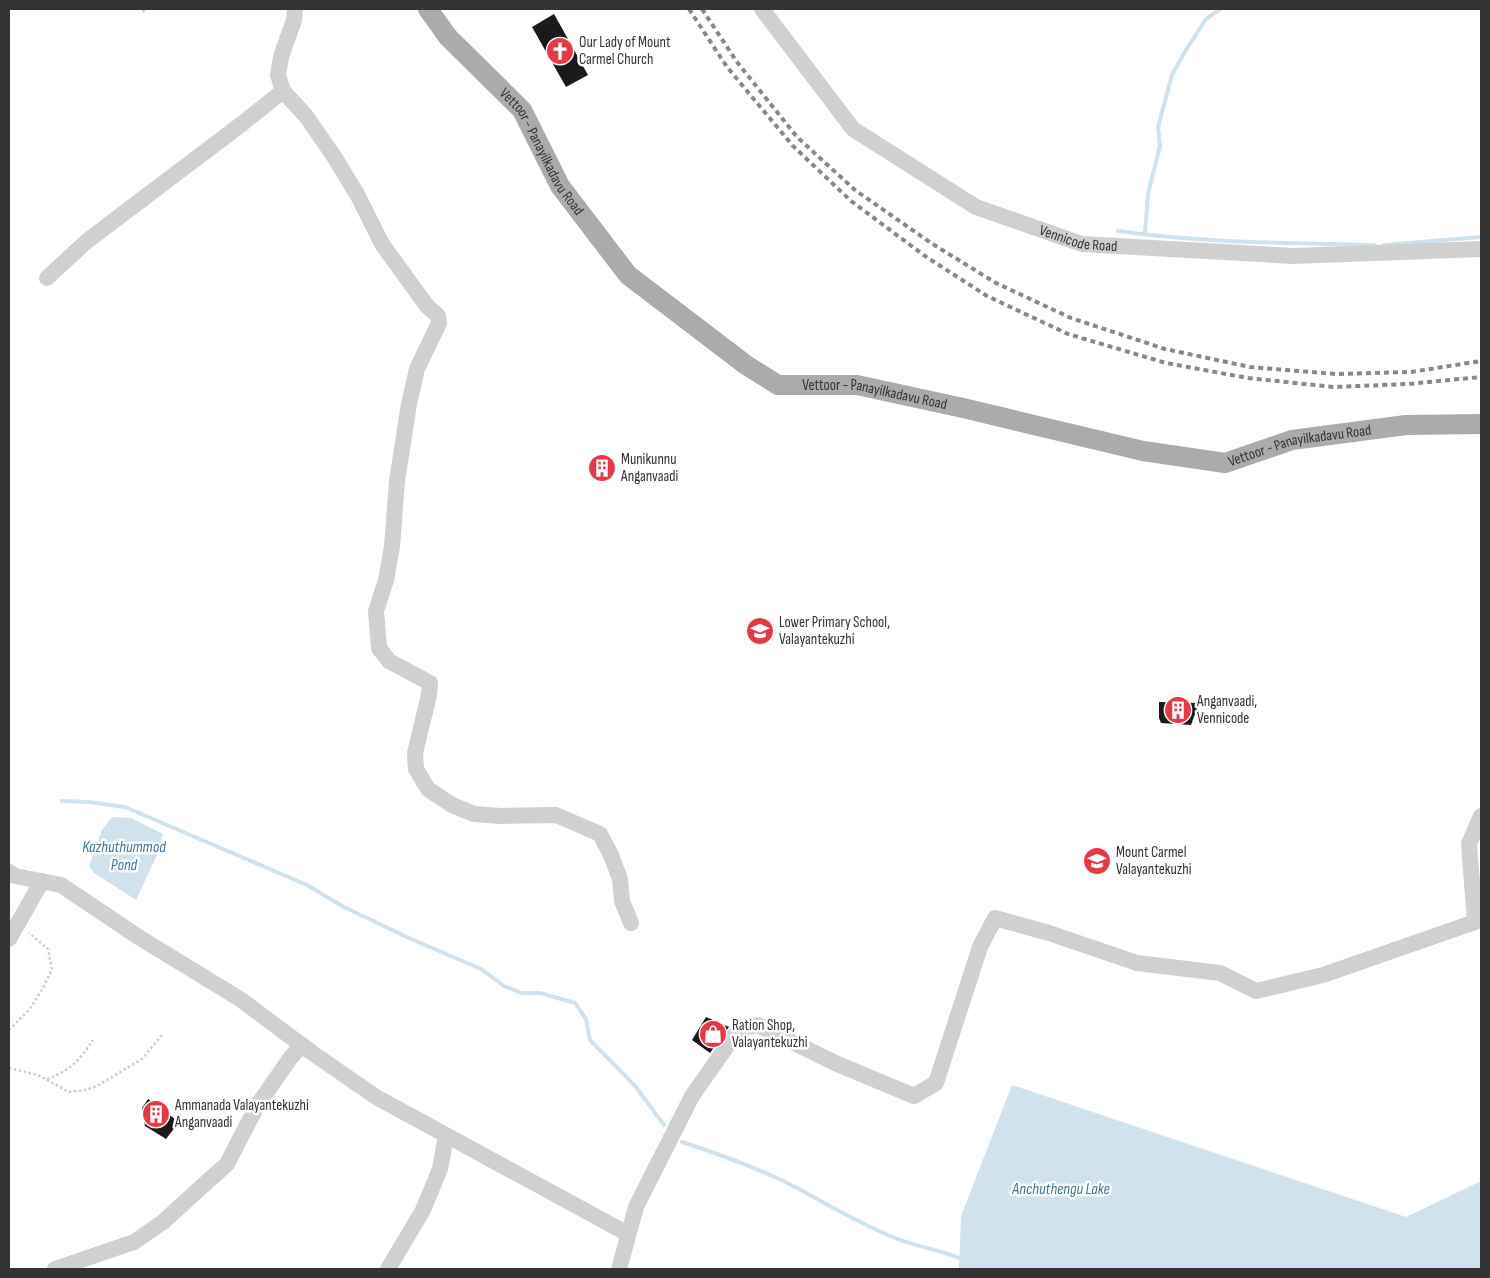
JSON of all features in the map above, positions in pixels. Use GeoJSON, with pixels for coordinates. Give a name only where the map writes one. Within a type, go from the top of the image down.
{"type":"FeatureCollection","features":[{"type":"Feature","properties":{"kind":"main road","name":"Vettoor - Panayilkadavu Road"},"geometry":{"type":"LineString","coordinates":[[428,9],[448,37],[522,110],[560,186],[628,276],[746,365],[778,385],[857,385],[1144,451],[1225,463],[1292,440],[1406,425],[1481,424]]}},
{"type":"Feature","properties":{"kind":"street"},"geometry":{"type":"LineString","coordinates":[[296,9],[281,57],[278,75],[283,91],[306,116],[335,158],[358,196],[382,244],[427,306],[438,316],[439,323],[417,369],[409,404],[397,481],[392,547],[386,580],[376,611],[379,648],[389,661],[430,683],[429,695],[415,753],[416,769],[428,789],[452,806],[474,814],[556,816],[600,834],[611,855],[620,880],[622,902],[631,923]]}},
{"type":"Feature","properties":{"kind":"street","name":"Vennicode Road"},"geometry":{"type":"LineString","coordinates":[[762,9],[853,129],[976,207],[1082,244],[1294,256],[1481,249]]}},
{"type":"Feature","properties":{"kind":"street"},"geometry":{"type":"LineString","coordinates":[[47,278],[87,240],[283,91]]}},
{"type":"Feature","properties":{"kind":"street"},"geometry":{"type":"LineString","coordinates":[[620,1269],[636,1207],[692,1096],[739,1029],[758,1025],[836,1063],[914,1096],[936,1083],[980,947],[995,918],[1049,933],[1137,963],[1220,973],[1256,990],[1323,975],[1475,922],[1469,844],[1481,816]]}},
{"type":"Feature","properties":{"kind":"street"},"geometry":{"type":"LineString","coordinates":[[9,872],[15,876],[62,885],[140,938],[240,999],[376,1097],[628,1234]]}},
{"type":"Feature","properties":{"kind":"street"},"geometry":{"type":"LineString","coordinates":[[13,932],[42,881]]}},
{"type":"Feature","properties":{"kind":"street"},"geometry":{"type":"LineString","coordinates":[[58,1269],[134,1242],[163,1222],[227,1164],[257,1106],[291,1057],[302,1045]]}},
{"type":"Feature","properties":{"kind":"street"},"geometry":{"type":"LineString","coordinates":[[388,1269],[423,1210],[440,1170],[446,1136]]}},
{"type":"Feature","properties":{"kind":"path"},"geometry":{"type":"LineString","coordinates":[[9,1030],[29,1010],[52,969],[48,949],[31,934],[13,932]]}},
{"type":"Feature","properties":{"kind":"path"},"geometry":{"type":"LineString","coordinates":[[9,1068],[38,1075],[69,1092],[85,1090],[97,1086],[142,1059],[162,1035]]}},
{"type":"Feature","properties":{"kind":"path"},"geometry":{"type":"LineString","coordinates":[[47,1079],[63,1073],[82,1057],[93,1040]]}},
{"type":"Feature","properties":{"kind":"water","name":"Kazhuthummod Pond"},"geometry":{"type":"Polygon","coordinates":[[[112,817],[131,818],[163,834],[157,855],[136,900],[94,873],[89,866],[102,830],[112,817]]]}},
{"type":"Feature","properties":{"kind":"water","name":"Anchuthengu Lake"},"geometry":{"type":"Polygon","coordinates":[[[1012,1085],[1406,1217],[1481,1181],[1481,1269],[959,1269],[961,1216],[1012,1085]]]}},
{"type":"Feature","properties":{"kind":"building","name":"Our Lady of Mount Carmel Church"},"geometry":{"type":"Polygon","coordinates":[[[554,14],[588,75],[566,87],[532,27],[554,14]]]}},
{"type":"Feature","properties":{"kind":"building","name":"Munikunnu Anganvaadi"},"geometry":{"type":"Polygon","coordinates":[[[599,454],[614,460],[606,482],[590,475],[599,454]]]}},
{"type":"Feature","properties":{"kind":"building","name":"Anganvaadi, Vennicode"},"geometry":{"type":"Polygon","coordinates":[[[1159,702],[1199,703],[1191,725],[1161,723],[1159,718],[1159,702]]]}},
{"type":"Feature","properties":{"kind":"building","name":"Ration Shop, Valayantekuzhi"},"geometry":{"type":"Polygon","coordinates":[[[706,1017],[729,1027],[710,1053],[692,1040],[706,1017]]]}},
{"type":"Feature","properties":{"kind":"building","name":"Ammanada Valayantekuzhi Anganvaadi"},"geometry":{"type":"Polygon","coordinates":[[[148,1099],[179,1122],[166,1139],[145,1126],[142,1108],[148,1099]]]}},
{"type":"Feature","properties":{"kind":"waterway"},"geometry":{"type":"LineString","coordinates":[[1145,233],[1148,194],[1160,146],[1158,127],[1172,75],[1206,19],[1220,9]]}},
{"type":"Feature","properties":{"kind":"waterway"},"geometry":{"type":"LineString","coordinates":[[1118,231],[1214,240],[1374,245]]}},
{"type":"Feature","properties":{"kind":"waterway"},"geometry":{"type":"LineString","coordinates":[[1384,245],[1481,237]]}},
{"type":"Feature","properties":{"kind":"waterway"},"geometry":{"type":"LineString","coordinates":[[62,801],[89,802],[125,807],[307,885],[344,907],[481,969],[504,986],[522,993],[540,993],[575,1003],[586,1019],[590,1040],[635,1086],[664,1125]]}},
{"type":"Feature","properties":{"kind":"waterway"},"geometry":{"type":"LineString","coordinates":[[682,1142],[727,1157],[771,1175],[883,1233],[964,1260]]}},
{"type":"Feature","properties":{"kind":"railway"},"geometry":{"type":"LineString","coordinates":[[689,9],[727,67],[793,146],[851,201],[925,256],[987,296],[1068,334],[1166,363],[1248,378],[1333,387],[1408,384],[1481,377]]}},
{"type":"Feature","properties":{"kind":"railway"},"geometry":{"type":"LineString","coordinates":[[702,9],[737,62],[797,137],[855,190],[931,243],[996,283],[1071,318],[1165,349],[1250,367],[1335,374],[1411,372],[1481,361]]}},
{"type":"Feature","properties":{"kind":"place","name":"Our Lady of Mount Carmel Church"},"geometry":{"type":"Point","coordinates":[560,51]}},
{"type":"Feature","properties":{"kind":"place","name":"Munikunnu Anganvaadi"},"geometry":{"type":"Point","coordinates":[602,468]}},
{"type":"Feature","properties":{"kind":"place","name":"Lower Primary School, Valayantekuzhi"},"geometry":{"type":"Point","coordinates":[760,631]}},
{"type":"Feature","properties":{"kind":"place","name":"Anganvaadi, Vennicode"},"geometry":{"type":"Point","coordinates":[1178,710]}},
{"type":"Feature","properties":{"kind":"place","name":"Mount Carmel Valayantekuzhi"},"geometry":{"type":"Point","coordinates":[1097,861]}},
{"type":"Feature","properties":{"kind":"place","name":"Ration Shop, Valayantekuzhi"},"geometry":{"type":"Point","coordinates":[713,1034]}},
{"type":"Feature","properties":{"kind":"place","name":"Ammanada Valayantekuzhi Anganvaadi"},"geometry":{"type":"Point","coordinates":[156,1114]}}]}
